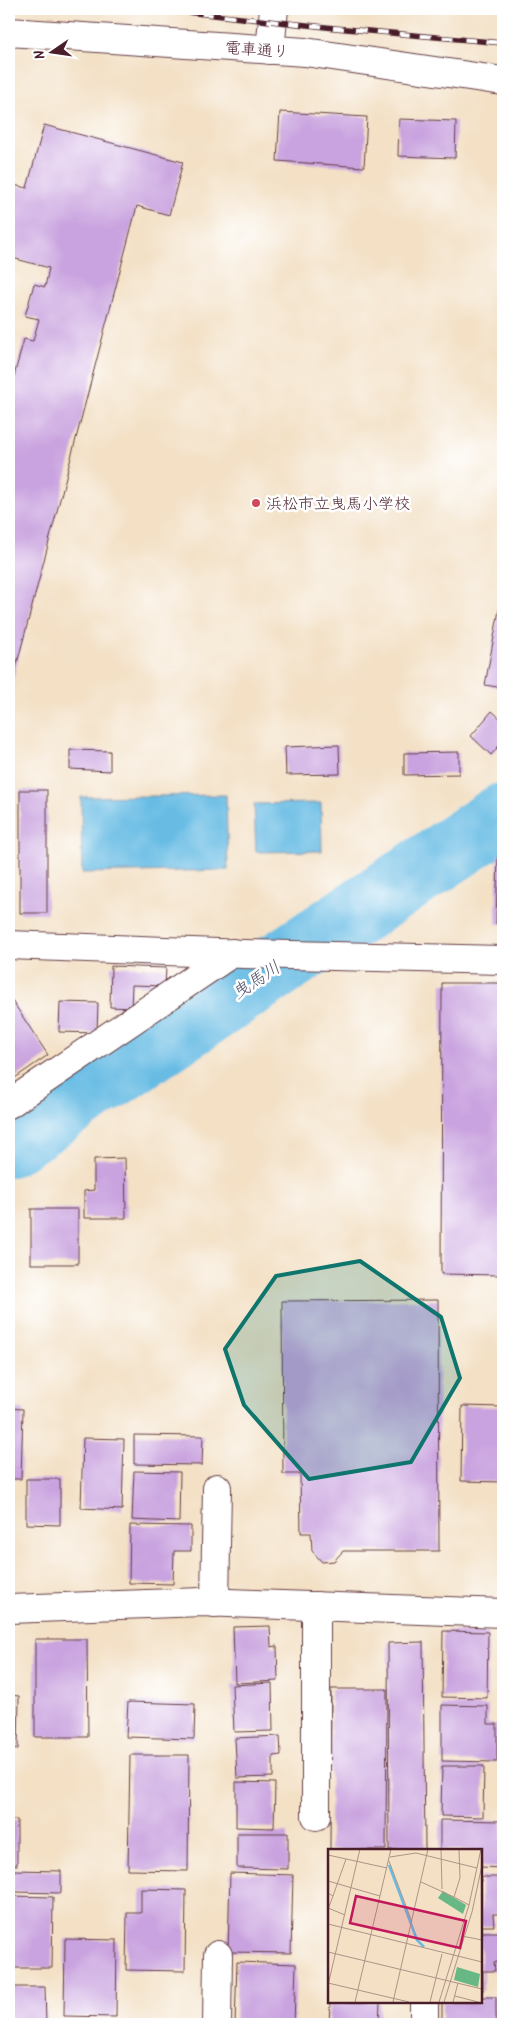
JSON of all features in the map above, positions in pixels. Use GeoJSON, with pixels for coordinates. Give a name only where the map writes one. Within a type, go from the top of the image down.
{"type":"FeatureCollection","features":[{"type":"Feature","properties":{"kind":"street"},"geometry":{"type":"LineString","coordinates":[[270,50],[274,9]]}},
{"type":"Feature","properties":{"kind":"street","name":"電車通り"},"geometry":{"type":"LineString","coordinates":[[9,32],[305,52],[503,81]]}},
{"type":"Feature","properties":{"kind":"street"},"geometry":{"type":"LineString","coordinates":[[9,945],[240,954],[503,960]]}},
{"type":"Feature","properties":{"kind":"street"},"geometry":{"type":"LineString","coordinates":[[9,1104],[240,954]]}},
{"type":"Feature","properties":{"kind":"street"},"geometry":{"type":"LineString","coordinates":[[215,1603],[217,1488]]}},
{"type":"Feature","properties":{"kind":"street"},"geometry":{"type":"LineString","coordinates":[[9,1609],[215,1603],[503,1613]]}},
{"type":"Feature","properties":{"kind":"street"},"geometry":{"type":"LineString","coordinates":[[316,1606],[316,1816]]}},
{"type":"Feature","properties":{"kind":"street"},"geometry":{"type":"LineString","coordinates":[[217,2024],[218,1955]]}},
{"type":"Feature","properties":{"kind":"street"},"geometry":{"type":"LineString","coordinates":[[424,2003],[424,2024]]}},
{"type":"Feature","properties":{"kind":"highlighted area"},"geometry":{"type":"Polygon","coordinates":[[[360,1261],[441,1317],[460,1378],[411,1462],[309,1479],[244,1405],[225,1349],[276,1276],[360,1261]]]}},
{"type":"Feature","properties":{"kind":"water"},"geometry":{"type":"Polygon","coordinates":[[[226,795],[228,870],[82,873],[81,797],[226,795]]]}},
{"type":"Feature","properties":{"kind":"water"},"geometry":{"type":"Polygon","coordinates":[[[321,803],[322,851],[256,852],[254,804],[321,803]]]}},
{"type":"Feature","properties":{"kind":"building"},"geometry":{"type":"Polygon","coordinates":[[[280,112],[367,117],[364,167],[277,161],[280,112]]]}},
{"type":"Feature","properties":{"kind":"building"},"geometry":{"type":"Polygon","coordinates":[[[399,119],[456,121],[455,158],[398,156],[399,119]]]}},
{"type":"Feature","properties":{"kind":"building"},"geometry":{"type":"Polygon","coordinates":[[[44,125],[183,162],[169,215],[137,206],[9,694],[9,391],[24,339],[33,341],[39,319],[25,316],[34,284],[45,287],[49,268],[9,257],[9,200],[13,185],[27,188],[44,125]]]}},
{"type":"Feature","properties":{"kind":"building"},"geometry":{"type":"Polygon","coordinates":[[[503,594],[503,688],[485,685],[503,594]]]}},
{"type":"Feature","properties":{"kind":"building"},"geometry":{"type":"Polygon","coordinates":[[[492,711],[503,721],[503,741],[491,755],[471,736],[492,711]]]}},
{"type":"Feature","properties":{"kind":"building"},"geometry":{"type":"Polygon","coordinates":[[[339,745],[340,774],[286,775],[285,747],[339,745]]]}},
{"type":"Feature","properties":{"kind":"building"},"geometry":{"type":"Polygon","coordinates":[[[70,750],[110,751],[110,771],[70,769],[70,750]]]}},
{"type":"Feature","properties":{"kind":"building"},"geometry":{"type":"Polygon","coordinates":[[[459,752],[459,774],[404,775],[404,753],[459,752]]]}},
{"type":"Feature","properties":{"kind":"building"},"geometry":{"type":"Polygon","coordinates":[[[20,790],[47,790],[47,913],[20,913],[20,790]]]}},
{"type":"Feature","properties":{"kind":"building"},"geometry":{"type":"Polygon","coordinates":[[[498,855],[503,855],[503,924],[496,924],[498,855]]]}},
{"type":"Feature","properties":{"kind":"building"},"geometry":{"type":"Polygon","coordinates":[[[111,966],[166,968],[165,986],[132,985],[131,1008],[110,1007],[111,966]]]}},
{"type":"Feature","properties":{"kind":"building"},"geometry":{"type":"Polygon","coordinates":[[[442,983],[503,983],[503,1275],[441,1274],[442,983]]]}},
{"type":"Feature","properties":{"kind":"building"},"geometry":{"type":"Polygon","coordinates":[[[9,996],[48,1055],[9,1082],[9,996]]]}},
{"type":"Feature","properties":{"kind":"building"},"geometry":{"type":"Polygon","coordinates":[[[60,1002],[98,1003],[97,1033],[59,1032],[60,1002]]]}},
{"type":"Feature","properties":{"kind":"building"},"geometry":{"type":"Polygon","coordinates":[[[125,1158],[126,1218],[84,1218],[84,1191],[94,1190],[94,1159],[125,1158]]]}},
{"type":"Feature","properties":{"kind":"building"},"geometry":{"type":"Polygon","coordinates":[[[31,1209],[78,1209],[78,1264],[31,1264],[31,1209]]]}},
{"type":"Feature","properties":{"kind":"building"},"geometry":{"type":"Polygon","coordinates":[[[438,1300],[439,1551],[343,1551],[334,1561],[322,1562],[312,1551],[311,1533],[301,1533],[300,1474],[283,1474],[282,1301],[438,1300]]]}},
{"type":"Feature","properties":{"kind":"building"},"geometry":{"type":"Polygon","coordinates":[[[462,1406],[503,1407],[503,1482],[461,1481],[462,1406]]]}},
{"type":"Feature","properties":{"kind":"building"},"geometry":{"type":"Polygon","coordinates":[[[9,1408],[23,1409],[21,1479],[9,1479],[9,1408]]]}},
{"type":"Feature","properties":{"kind":"building"},"geometry":{"type":"Polygon","coordinates":[[[134,1435],[203,1436],[202,1465],[134,1464],[134,1435]]]}},
{"type":"Feature","properties":{"kind":"building"},"geometry":{"type":"Polygon","coordinates":[[[83,1438],[124,1439],[122,1510],[81,1508],[83,1438]]]}},
{"type":"Feature","properties":{"kind":"building"},"geometry":{"type":"Polygon","coordinates":[[[134,1471],[180,1472],[179,1522],[132,1520],[134,1471]]]}},
{"type":"Feature","properties":{"kind":"building"},"geometry":{"type":"Polygon","coordinates":[[[26,1479],[60,1479],[60,1525],[26,1524],[26,1479]]]}},
{"type":"Feature","properties":{"kind":"building"},"geometry":{"type":"Polygon","coordinates":[[[130,1525],[191,1526],[191,1551],[174,1551],[173,1584],[129,1583],[130,1525]]]}},
{"type":"Feature","properties":{"kind":"building"},"geometry":{"type":"Polygon","coordinates":[[[270,1626],[271,1647],[277,1646],[278,1681],[235,1683],[233,1627],[270,1626]]]}},
{"type":"Feature","properties":{"kind":"building"},"geometry":{"type":"Polygon","coordinates":[[[443,1631],[488,1632],[487,1698],[442,1697],[443,1631]]]}},
{"type":"Feature","properties":{"kind":"building"},"geometry":{"type":"Polygon","coordinates":[[[35,1639],[87,1639],[88,1737],[35,1737],[35,1639]]]}},
{"type":"Feature","properties":{"kind":"building"},"geometry":{"type":"Polygon","coordinates":[[[423,1642],[425,1849],[389,1849],[388,1643],[423,1642]]]}},
{"type":"Feature","properties":{"kind":"building"},"geometry":{"type":"Polygon","coordinates":[[[272,1683],[273,1731],[234,1732],[232,1685],[272,1683]]]}},
{"type":"Feature","properties":{"kind":"building"},"geometry":{"type":"Polygon","coordinates":[[[331,1689],[387,1689],[386,1849],[330,1849],[331,1689]]]}},
{"type":"Feature","properties":{"kind":"building"},"geometry":{"type":"Polygon","coordinates":[[[9,1695],[19,1696],[18,1749],[9,1748],[9,1695]]]}},
{"type":"Feature","properties":{"kind":"building"},"geometry":{"type":"Polygon","coordinates":[[[128,1702],[195,1704],[194,1739],[126,1737],[128,1702]]]}},
{"type":"Feature","properties":{"kind":"building"},"geometry":{"type":"Polygon","coordinates":[[[442,1705],[488,1706],[488,1724],[497,1724],[497,1762],[442,1761],[442,1705]]]}},
{"type":"Feature","properties":{"kind":"building"},"geometry":{"type":"Polygon","coordinates":[[[280,1736],[281,1755],[273,1756],[273,1777],[237,1778],[235,1738],[280,1736]]]}},
{"type":"Feature","properties":{"kind":"building"},"geometry":{"type":"Polygon","coordinates":[[[130,1755],[189,1755],[188,1871],[128,1870],[130,1755]]]}},
{"type":"Feature","properties":{"kind":"building"},"geometry":{"type":"Polygon","coordinates":[[[442,1766],[484,1766],[483,1817],[441,1816],[442,1766]]]}},
{"type":"Feature","properties":{"kind":"building"},"geometry":{"type":"Polygon","coordinates":[[[236,1782],[275,1783],[274,1828],[236,1827],[236,1782]]]}},
{"type":"Feature","properties":{"kind":"building"},"geometry":{"type":"Polygon","coordinates":[[[9,1820],[17,1820],[17,1865],[9,1865],[9,1820]]]}},
{"type":"Feature","properties":{"kind":"building"},"geometry":{"type":"Polygon","coordinates":[[[440,1820],[502,1821],[502,1868],[482,1867],[482,1849],[440,1849],[440,1820]]]}},
{"type":"Feature","properties":{"kind":"building"},"geometry":{"type":"Polygon","coordinates":[[[237,1833],[288,1833],[288,1869],[237,1868],[237,1833]]]}},
{"type":"Feature","properties":{"kind":"building"},"geometry":{"type":"Polygon","coordinates":[[[14,1870],[61,1871],[61,1893],[13,1892],[14,1870]]]}},
{"type":"Feature","properties":{"kind":"building"},"geometry":{"type":"Polygon","coordinates":[[[230,1873],[293,1875],[291,1953],[228,1952],[230,1873]]]}},
{"type":"Feature","properties":{"kind":"building"},"geometry":{"type":"Polygon","coordinates":[[[482,1877],[503,1877],[503,1914],[493,1914],[494,1926],[482,1926],[482,1877]]]}},
{"type":"Feature","properties":{"kind":"building"},"geometry":{"type":"Polygon","coordinates":[[[141,1889],[186,1890],[185,1971],[126,1970],[127,1913],[141,1913],[141,1889]]]}},
{"type":"Feature","properties":{"kind":"building"},"geometry":{"type":"Polygon","coordinates":[[[9,1896],[53,1897],[52,1968],[9,1968],[9,1896]]]}},
{"type":"Feature","properties":{"kind":"building"},"geometry":{"type":"Polygon","coordinates":[[[482,1932],[503,1932],[503,1962],[494,1962],[495,1971],[483,1971],[483,1991],[482,1932]]]}},
{"type":"Feature","properties":{"kind":"building"},"geometry":{"type":"Polygon","coordinates":[[[65,1939],[117,1940],[116,2017],[64,2016],[65,1939]]]}},
{"type":"Feature","properties":{"kind":"building"},"geometry":{"type":"Polygon","coordinates":[[[237,1962],[296,1964],[294,2024],[235,2024],[237,1962]]]}},
{"type":"Feature","properties":{"kind":"building"},"geometry":{"type":"Polygon","coordinates":[[[9,1987],[45,1987],[46,2024],[9,2024],[9,1987]]]}},
{"type":"Feature","properties":{"kind":"building"},"geometry":{"type":"Polygon","coordinates":[[[482,1997],[496,1997],[496,2024],[442,2024],[442,2003],[482,2003],[482,1997]]]}},
{"type":"Feature","properties":{"kind":"building"},"geometry":{"type":"Polygon","coordinates":[[[330,2003],[380,2003],[379,2024],[329,2024],[330,2003]]]}},
{"type":"Feature","properties":{"kind":"building"},"geometry":{"type":"Polygon","coordinates":[[[121,2022],[121,2024],[85,2024],[85,2023],[121,2022]]]}},
{"type":"Feature","properties":{"kind":"waterway","name":"曳馬川"},"geometry":{"type":"LineString","coordinates":[[9,1144],[503,816]]}},
{"type":"Feature","properties":{"kind":"railway"},"geometry":{"type":"LineString","coordinates":[[158,9],[335,28],[503,43]]}},
{"type":"Feature","properties":{"kind":"place","name":"浜松市立曳馬小学校"},"geometry":{"type":"Point","coordinates":[256,503]}}]}
